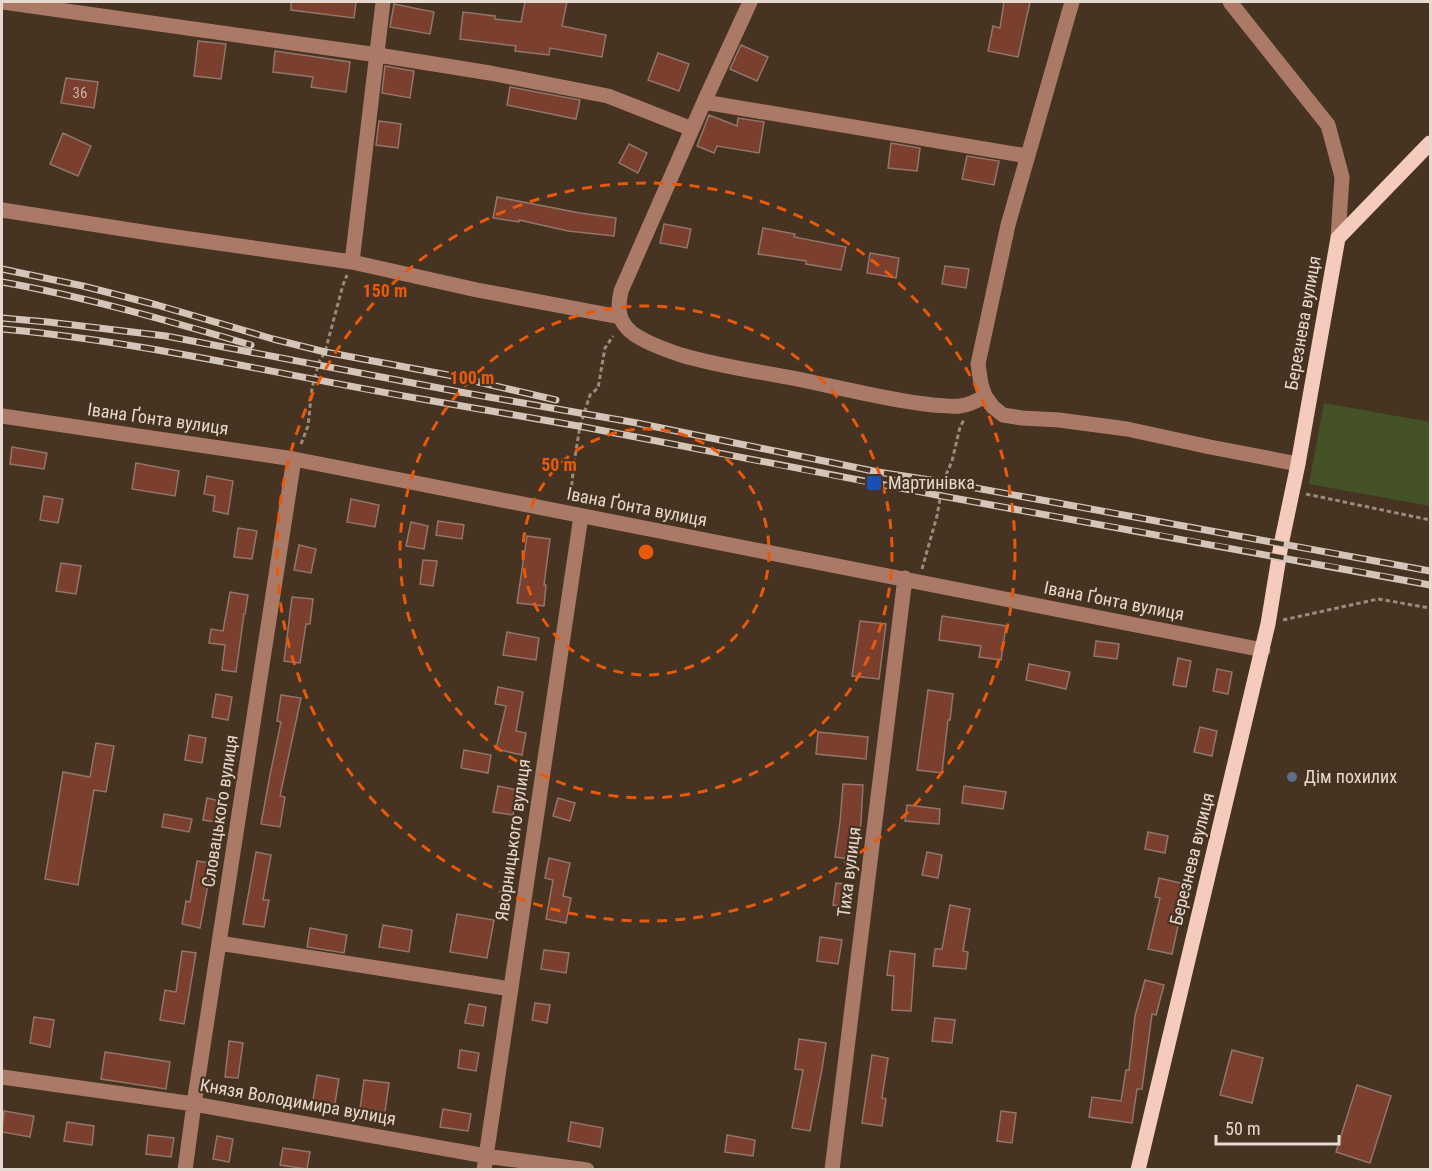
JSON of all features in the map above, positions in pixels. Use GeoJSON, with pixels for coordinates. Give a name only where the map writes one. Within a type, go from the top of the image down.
{"type":"FeatureCollection","features":[{"type":"Feature","properties":{"kind":"main road","name":"Березнева вулиця"},"geometry":{"type":"LineString","coordinates":[[1138,1170],[1263,650],[1338,238],[1431,143]]}},
{"type":"Feature","properties":{"kind":"street"},"geometry":{"type":"LineString","coordinates":[[3,2],[56,5],[490,73],[608,96],[692,129]]}},
{"type":"Feature","properties":{"kind":"street"},"geometry":{"type":"LineString","coordinates":[[352,262],[384,2]]}},
{"type":"Feature","properties":{"kind":"street"},"geometry":{"type":"LineString","coordinates":[[750,2],[621,291],[618,304],[620,317],[628,330],[653,345],[682,355],[879,397],[959,406],[979,399],[1003,415],[1127,429],[1298,464]]}},
{"type":"Feature","properties":{"kind":"street"},"geometry":{"type":"LineString","coordinates":[[979,399],[981,384],[978,364],[1008,225],[1072,2]]}},
{"type":"Feature","properties":{"kind":"street"},"geometry":{"type":"LineString","coordinates":[[1230,2],[1328,125],[1342,177],[1338,238]]}},
{"type":"Feature","properties":{"kind":"street"},"geometry":{"type":"LineString","coordinates":[[704,102],[1027,156]]}},
{"type":"Feature","properties":{"kind":"street"},"geometry":{"type":"LineString","coordinates":[[2,210],[162,236],[352,262],[477,290],[620,317]]}},
{"type":"Feature","properties":{"kind":"street","name":"Івана Ґонта вулиця"},"geometry":{"type":"LineString","coordinates":[[2,416],[294,459],[1263,650]]}},
{"type":"Feature","properties":{"kind":"street","name":"Словацького вулиця"},"geometry":{"type":"LineString","coordinates":[[185,1170],[294,459]]}},
{"type":"Feature","properties":{"kind":"street","name":"Яворницького вулиця"},"geometry":{"type":"LineString","coordinates":[[485,1163],[581,516]]}},
{"type":"Feature","properties":{"kind":"street","name":"Тиха вулиця"},"geometry":{"type":"LineString","coordinates":[[832,1170],[912,581]]}},
{"type":"Feature","properties":{"kind":"street"},"geometry":{"type":"LineString","coordinates":[[219,943],[511,989]]}},
{"type":"Feature","properties":{"kind":"street","name":"Князя Володимира вулиця"},"geometry":{"type":"LineString","coordinates":[[2,1077],[194,1104],[485,1163],[587,1170]]}},
{"type":"Feature","properties":{"kind":"path"},"geometry":{"type":"LineString","coordinates":[[294,459],[308,426],[312,388],[352,262]]}},
{"type":"Feature","properties":{"kind":"path"},"geometry":{"type":"LineString","coordinates":[[581,516],[579,505],[571,492],[580,426],[590,395],[598,388],[605,348],[620,317]]}},
{"type":"Feature","properties":{"kind":"path"},"geometry":{"type":"LineString","coordinates":[[912,581],[926,553],[937,516],[943,482],[952,461],[960,427],[979,399]]}},
{"type":"Feature","properties":{"kind":"path"},"geometry":{"type":"LineString","coordinates":[[1293,491],[1431,520]]}},
{"type":"Feature","properties":{"kind":"path"},"geometry":{"type":"LineString","coordinates":[[1268,624],[1378,599],[1431,608]]}},
{"type":"Feature","properties":{"kind":"green space"},"geometry":{"type":"Polygon","coordinates":[[[1324,403],[1430,422],[1430,506],[1309,484],[1324,403]]]}},
{"type":"Feature","properties":{"kind":"building"},"geometry":{"type":"Polygon","coordinates":[[[291,2],[356,2],[354,18],[291,10],[291,2]]]}},
{"type":"Feature","properties":{"kind":"building"},"geometry":{"type":"Polygon","coordinates":[[[525,2],[567,2],[562,26],[606,35],[602,57],[550,48],[549,55],[515,51],[516,46],[460,39],[463,12],[521,22],[525,2]]]}},
{"type":"Feature","properties":{"kind":"building"},"geometry":{"type":"Polygon","coordinates":[[[1004,2],[1030,2],[1018,57],[988,51],[993,26],[1000,28],[1004,2]]]}},
{"type":"Feature","properties":{"kind":"building"},"geometry":{"type":"Polygon","coordinates":[[[394,4],[434,12],[430,34],[390,27],[394,4]]]}},
{"type":"Feature","properties":{"kind":"building"},"geometry":{"type":"Polygon","coordinates":[[[198,41],[226,44],[221,79],[194,76],[198,41]]]}},
{"type":"Feature","properties":{"kind":"building"},"geometry":{"type":"Polygon","coordinates":[[[741,45],[768,57],[757,81],[730,69],[741,45]]]}},
{"type":"Feature","properties":{"kind":"building"},"geometry":{"type":"Polygon","coordinates":[[[275,51],[350,62],[346,92],[311,87],[313,77],[273,72],[275,51]]]}},
{"type":"Feature","properties":{"kind":"building"},"geometry":{"type":"Polygon","coordinates":[[[658,53],[689,64],[679,91],[648,80],[658,53]]]}},
{"type":"Feature","properties":{"kind":"building"},"geometry":{"type":"Polygon","coordinates":[[[385,66],[414,71],[410,98],[382,93],[385,66]]]}},
{"type":"Feature","properties":{"kind":"building"},"geometry":{"type":"Polygon","coordinates":[[[66,78],[98,82],[94,108],[61,103],[66,78]]]}},
{"type":"Feature","properties":{"kind":"building"},"geometry":{"type":"Polygon","coordinates":[[[510,87],[580,100],[576,119],[507,105],[510,87]]]}},
{"type":"Feature","properties":{"kind":"building"},"geometry":{"type":"Polygon","coordinates":[[[709,115],[737,126],[738,118],[764,122],[759,153],[717,146],[714,153],[697,146],[709,115]]]}},
{"type":"Feature","properties":{"kind":"building"},"geometry":{"type":"Polygon","coordinates":[[[379,121],[401,124],[398,148],[376,145],[379,121]]]}},
{"type":"Feature","properties":{"kind":"building"},"geometry":{"type":"Polygon","coordinates":[[[63,133],[91,146],[78,176],[50,164],[63,133]]]}},
{"type":"Feature","properties":{"kind":"building"},"geometry":{"type":"Polygon","coordinates":[[[891,143],[920,148],[917,171],[888,168],[891,143]]]}},
{"type":"Feature","properties":{"kind":"building"},"geometry":{"type":"Polygon","coordinates":[[[629,144],[647,153],[638,173],[619,163],[629,144]]]}},
{"type":"Feature","properties":{"kind":"building"},"geometry":{"type":"Polygon","coordinates":[[[967,156],[999,161],[994,185],[962,179],[967,156]]]}},
{"type":"Feature","properties":{"kind":"building"},"geometry":{"type":"Polygon","coordinates":[[[497,197],[616,218],[614,236],[568,231],[519,220],[519,222],[493,218],[497,197]]]}},
{"type":"Feature","properties":{"kind":"building"},"geometry":{"type":"Polygon","coordinates":[[[664,224],[691,229],[687,248],[660,243],[664,224]]]}},
{"type":"Feature","properties":{"kind":"building"},"geometry":{"type":"Polygon","coordinates":[[[763,228],[795,234],[794,237],[846,247],[841,270],[806,264],[806,261],[758,254],[763,228]]]}},
{"type":"Feature","properties":{"kind":"building"},"geometry":{"type":"Polygon","coordinates":[[[870,253],[899,258],[896,278],[867,273],[870,253]]]}},
{"type":"Feature","properties":{"kind":"building"},"geometry":{"type":"Polygon","coordinates":[[[945,266],[969,269],[966,288],[942,284],[945,266]]]}},
{"type":"Feature","properties":{"kind":"building"},"geometry":{"type":"Polygon","coordinates":[[[12,447],[47,453],[44,469],[10,464],[12,447]]]}},
{"type":"Feature","properties":{"kind":"building"},"geometry":{"type":"Polygon","coordinates":[[[136,463],[179,471],[175,496],[132,489],[136,463]]]}},
{"type":"Feature","properties":{"kind":"building"},"geometry":{"type":"Polygon","coordinates":[[[207,476],[233,481],[228,514],[213,511],[215,496],[204,494],[207,476]]]}},
{"type":"Feature","properties":{"kind":"building"},"geometry":{"type":"Polygon","coordinates":[[[44,496],[63,499],[58,523],[40,520],[44,496]]]}},
{"type":"Feature","properties":{"kind":"building"},"geometry":{"type":"Polygon","coordinates":[[[351,499],[379,505],[375,527],[347,522],[351,499]]]}},
{"type":"Feature","properties":{"kind":"building"},"geometry":{"type":"Polygon","coordinates":[[[438,521],[464,525],[462,539],[436,535],[438,521]]]}},
{"type":"Feature","properties":{"kind":"building"},"geometry":{"type":"Polygon","coordinates":[[[411,522],[428,526],[424,549],[406,546],[411,522]]]}},
{"type":"Feature","properties":{"kind":"building"},"geometry":{"type":"Polygon","coordinates":[[[238,528],[257,531],[252,559],[234,557],[238,528]]]}},
{"type":"Feature","properties":{"kind":"building"},"geometry":{"type":"Polygon","coordinates":[[[527,536],[550,539],[544,585],[546,585],[544,606],[517,603],[527,536]]]}},
{"type":"Feature","properties":{"kind":"building"},"geometry":{"type":"Polygon","coordinates":[[[299,545],[316,549],[311,573],[294,570],[299,545]]]}},
{"type":"Feature","properties":{"kind":"building"},"geometry":{"type":"Polygon","coordinates":[[[423,560],[437,561],[433,586],[420,584],[423,560]]]}},
{"type":"Feature","properties":{"kind":"building"},"geometry":{"type":"Polygon","coordinates":[[[61,563],[81,566],[76,594],[56,591],[61,563]]]}},
{"type":"Feature","properties":{"kind":"building"},"geometry":{"type":"Polygon","coordinates":[[[230,592],[248,595],[236,672],[222,670],[225,645],[209,643],[211,629],[223,631],[230,592]]]}},
{"type":"Feature","properties":{"kind":"building"},"geometry":{"type":"Polygon","coordinates":[[[292,597],[313,599],[310,624],[306,624],[300,663],[284,661],[292,597]]]}},
{"type":"Feature","properties":{"kind":"building"},"geometry":{"type":"Polygon","coordinates":[[[942,616],[1006,626],[1001,660],[979,657],[981,646],[939,640],[942,616]]]}},
{"type":"Feature","properties":{"kind":"building"},"geometry":{"type":"Polygon","coordinates":[[[860,621],[886,624],[879,679],[852,676],[860,621]]]}},
{"type":"Feature","properties":{"kind":"building"},"geometry":{"type":"Polygon","coordinates":[[[507,632],[539,638],[536,660],[503,655],[507,632]]]}},
{"type":"Feature","properties":{"kind":"building"},"geometry":{"type":"Polygon","coordinates":[[[1096,641],[1119,644],[1117,659],[1094,656],[1096,641]]]}},
{"type":"Feature","properties":{"kind":"building"},"geometry":{"type":"Polygon","coordinates":[[[1178,658],[1191,661],[1186,687],[1173,685],[1178,658]]]}},
{"type":"Feature","properties":{"kind":"building"},"geometry":{"type":"Polygon","coordinates":[[[1029,664],[1070,672],[1066,689],[1026,680],[1029,664]]]}},
{"type":"Feature","properties":{"kind":"building"},"geometry":{"type":"Polygon","coordinates":[[[1217,669],[1232,672],[1228,694],[1213,691],[1217,669]]]}},
{"type":"Feature","properties":{"kind":"building"},"geometry":{"type":"Polygon","coordinates":[[[498,687],[523,692],[516,731],[526,733],[522,755],[496,749],[506,706],[495,704],[498,687]]]}},
{"type":"Feature","properties":{"kind":"building"},"geometry":{"type":"Polygon","coordinates":[[[928,690],[953,694],[942,773],[917,770],[928,690]]]}},
{"type":"Feature","properties":{"kind":"building"},"geometry":{"type":"Polygon","coordinates":[[[216,694],[232,697],[228,720],[212,717],[216,694]]]}},
{"type":"Feature","properties":{"kind":"building"},"geometry":{"type":"Polygon","coordinates":[[[281,695],[301,698],[280,796],[285,797],[280,827],[261,824],[281,722],[277,721],[281,695]]]}},
{"type":"Feature","properties":{"kind":"building"},"geometry":{"type":"Polygon","coordinates":[[[1200,727],[1217,731],[1212,756],[1194,752],[1200,727]]]}},
{"type":"Feature","properties":{"kind":"building"},"geometry":{"type":"Polygon","coordinates":[[[818,732],[868,737],[866,759],[816,754],[818,732]]]}},
{"type":"Feature","properties":{"kind":"building"},"geometry":{"type":"Polygon","coordinates":[[[189,735],[206,738],[202,763],[185,760],[189,735]]]}},
{"type":"Feature","properties":{"kind":"building"},"geometry":{"type":"Polygon","coordinates":[[[96,743],[114,746],[106,792],[94,790],[78,885],[45,879],[63,772],[90,777],[96,743]]]}},
{"type":"Feature","properties":{"kind":"building"},"geometry":{"type":"Polygon","coordinates":[[[464,750],[491,755],[488,773],[461,768],[464,750]]]}},
{"type":"Feature","properties":{"kind":"building"},"geometry":{"type":"Polygon","coordinates":[[[843,784],[863,785],[856,860],[835,857],[843,784]]]}},
{"type":"Feature","properties":{"kind":"building"},"geometry":{"type":"Polygon","coordinates":[[[498,786],[517,790],[513,815],[493,812],[498,786]]]}},
{"type":"Feature","properties":{"kind":"building"},"geometry":{"type":"Polygon","coordinates":[[[964,786],[1006,792],[1003,809],[962,803],[964,786]]]}},
{"type":"Feature","properties":{"kind":"building"},"geometry":{"type":"Polygon","coordinates":[[[207,798],[220,801],[217,822],[203,820],[207,798]]]}},
{"type":"Feature","properties":{"kind":"building"},"geometry":{"type":"Polygon","coordinates":[[[558,798],[575,803],[570,821],[553,816],[558,798]]]}},
{"type":"Feature","properties":{"kind":"building"},"geometry":{"type":"Polygon","coordinates":[[[907,805],[940,809],[939,824],[905,821],[907,805]]]}},
{"type":"Feature","properties":{"kind":"building"},"geometry":{"type":"Polygon","coordinates":[[[164,814],[192,819],[189,832],[162,827],[164,814]]]}},
{"type":"Feature","properties":{"kind":"building"},"geometry":{"type":"Polygon","coordinates":[[[1148,832],[1168,836],[1165,853],[1145,849],[1148,832]]]}},
{"type":"Feature","properties":{"kind":"building"},"geometry":{"type":"Polygon","coordinates":[[[256,852],[271,855],[263,900],[269,900],[264,927],[243,924],[256,852]]]}},
{"type":"Feature","properties":{"kind":"building"},"geometry":{"type":"Polygon","coordinates":[[[927,852],[942,855],[938,878],[922,875],[927,852]]]}},
{"type":"Feature","properties":{"kind":"building"},"geometry":{"type":"Polygon","coordinates":[[[549,858],[570,863],[563,896],[571,898],[566,923],[546,919],[553,880],[545,878],[549,858]]]}},
{"type":"Feature","properties":{"kind":"building"},"geometry":{"type":"Polygon","coordinates":[[[197,861],[212,863],[200,928],[182,924],[186,901],[190,902],[197,861]]]}},
{"type":"Feature","properties":{"kind":"building"},"geometry":{"type":"Polygon","coordinates":[[[1159,878],[1185,884],[1172,954],[1148,949],[1160,898],[1155,897],[1159,878]]]}},
{"type":"Feature","properties":{"kind":"building"},"geometry":{"type":"Polygon","coordinates":[[[836,883],[851,885],[848,907],[833,905],[836,883]]]}},
{"type":"Feature","properties":{"kind":"building"},"geometry":{"type":"Polygon","coordinates":[[[950,905],[970,909],[963,951],[968,952],[966,969],[933,966],[935,949],[942,949],[950,905]]]}},
{"type":"Feature","properties":{"kind":"building"},"geometry":{"type":"Polygon","coordinates":[[[457,914],[494,920],[487,958],[450,952],[457,914]]]}},
{"type":"Feature","properties":{"kind":"building"},"geometry":{"type":"Polygon","coordinates":[[[383,925],[412,930],[409,952],[379,947],[383,925]]]}},
{"type":"Feature","properties":{"kind":"building"},"geometry":{"type":"Polygon","coordinates":[[[310,928],[347,935],[344,953],[307,947],[310,928]]]}},
{"type":"Feature","properties":{"kind":"building"},"geometry":{"type":"Polygon","coordinates":[[[820,937],[842,940],[838,964],[817,961],[820,937]]]}},
{"type":"Feature","properties":{"kind":"building"},"geometry":{"type":"Polygon","coordinates":[[[544,950],[569,953],[566,973],[541,969],[544,950]]]}},
{"type":"Feature","properties":{"kind":"building"},"geometry":{"type":"Polygon","coordinates":[[[182,951],[196,953],[184,1024],[160,1020],[165,990],[176,992],[182,951]]]}},
{"type":"Feature","properties":{"kind":"building"},"geometry":{"type":"Polygon","coordinates":[[[890,951],[915,954],[911,1011],[892,1010],[894,976],[887,975],[890,951]]]}},
{"type":"Feature","properties":{"kind":"building"},"geometry":{"type":"Polygon","coordinates":[[[1145,980],[1164,985],[1156,1015],[1152,1014],[1142,1089],[1137,1089],[1132,1123],[1089,1117],[1092,1097],[1121,1101],[1126,1070],[1129,1070],[1135,1016],[1145,980]]]}},
{"type":"Feature","properties":{"kind":"building"},"geometry":{"type":"Polygon","coordinates":[[[535,1003],[550,1005],[547,1023],[532,1020],[535,1003]]]}},
{"type":"Feature","properties":{"kind":"building"},"geometry":{"type":"Polygon","coordinates":[[[469,1004],[486,1007],[483,1026],[465,1023],[469,1004]]]}},
{"type":"Feature","properties":{"kind":"building"},"geometry":{"type":"Polygon","coordinates":[[[34,1017],[54,1020],[50,1047],[30,1043],[34,1017]]]}},
{"type":"Feature","properties":{"kind":"building"},"geometry":{"type":"Polygon","coordinates":[[[935,1018],[955,1020],[952,1043],[932,1041],[935,1018]]]}},
{"type":"Feature","properties":{"kind":"building"},"geometry":{"type":"Polygon","coordinates":[[[799,1039],[826,1043],[810,1131],[792,1128],[803,1070],[795,1069],[799,1039]]]}},
{"type":"Feature","properties":{"kind":"building"},"geometry":{"type":"Polygon","coordinates":[[[229,1041],[243,1043],[238,1078],[225,1077],[229,1041]]]}},
{"type":"Feature","properties":{"kind":"building"},"geometry":{"type":"Polygon","coordinates":[[[460,1050],[479,1053],[476,1071],[458,1068],[460,1050]]]}},
{"type":"Feature","properties":{"kind":"building"},"geometry":{"type":"Polygon","coordinates":[[[1232,1050],[1263,1058],[1252,1103],[1220,1095],[1232,1050]]]}},
{"type":"Feature","properties":{"kind":"building"},"geometry":{"type":"Polygon","coordinates":[[[105,1052],[170,1062],[166,1089],[101,1079],[105,1052]]]}},
{"type":"Feature","properties":{"kind":"building"},"geometry":{"type":"Polygon","coordinates":[[[872,1055],[888,1058],[882,1098],[886,1099],[882,1126],[862,1123],[872,1055]]]}},
{"type":"Feature","properties":{"kind":"building"},"geometry":{"type":"Polygon","coordinates":[[[317,1075],[339,1079],[334,1109],[312,1106],[317,1075]]]}},
{"type":"Feature","properties":{"kind":"building"},"geometry":{"type":"Polygon","coordinates":[[[364,1080],[389,1083],[384,1119],[359,1116],[364,1080]]]}},
{"type":"Feature","properties":{"kind":"building"},"geometry":{"type":"Polygon","coordinates":[[[1357,1085],[1391,1096],[1370,1163],[1336,1152],[1357,1085]]]}},
{"type":"Feature","properties":{"kind":"building"},"geometry":{"type":"Polygon","coordinates":[[[443,1109],[471,1114],[468,1131],[440,1127],[443,1109]]]}},
{"type":"Feature","properties":{"kind":"building"},"geometry":{"type":"Polygon","coordinates":[[[4,1111],[34,1116],[30,1137],[2,1132],[4,1111]]]}},
{"type":"Feature","properties":{"kind":"building"},"geometry":{"type":"Polygon","coordinates":[[[1001,1111],[1016,1113],[1012,1143],[997,1141],[1001,1111]]]}},
{"type":"Feature","properties":{"kind":"building"},"geometry":{"type":"Polygon","coordinates":[[[67,1122],[94,1126],[92,1145],[64,1141],[67,1122]]]}},
{"type":"Feature","properties":{"kind":"building"},"geometry":{"type":"Polygon","coordinates":[[[571,1122],[603,1128],[600,1147],[568,1141],[571,1122]]]}},
{"type":"Feature","properties":{"kind":"building"},"geometry":{"type":"Polygon","coordinates":[[[148,1135],[174,1138],[171,1157],[146,1154],[148,1135]]]}},
{"type":"Feature","properties":{"kind":"building"},"geometry":{"type":"Polygon","coordinates":[[[727,1135],[755,1140],[753,1156],[725,1152],[727,1135]]]}},
{"type":"Feature","properties":{"kind":"building"},"geometry":{"type":"Polygon","coordinates":[[[217,1136],[233,1139],[229,1162],[213,1159],[217,1136]]]}},
{"type":"Feature","properties":{"kind":"building"},"geometry":{"type":"Polygon","coordinates":[[[283,1148],[310,1152],[307,1169],[280,1165],[283,1148]]]}},
{"type":"Feature","properties":{"kind":"railway"},"geometry":{"type":"LineString","coordinates":[[2,269],[157,305],[325,352],[448,375],[556,400]]}},
{"type":"Feature","properties":{"kind":"railway"},"geometry":{"type":"LineString","coordinates":[[2,282],[96,302],[251,345]]}},
{"type":"Feature","properties":{"kind":"railway"},"geometry":{"type":"LineString","coordinates":[[2,318],[166,336],[637,423],[878,472],[1430,571]]}},
{"type":"Feature","properties":{"kind":"railway"},"geometry":{"type":"LineString","coordinates":[[2,329],[164,351],[1430,585]]}},
{"type":"Feature","properties":{"kind":"place","name":"Мартинівка"},"geometry":{"type":"Point","coordinates":[874,483]}},
{"type":"Feature","properties":{"kind":"place","name":"Дiм похилих"},"geometry":{"type":"Point","coordinates":[1292,777]}}]}
